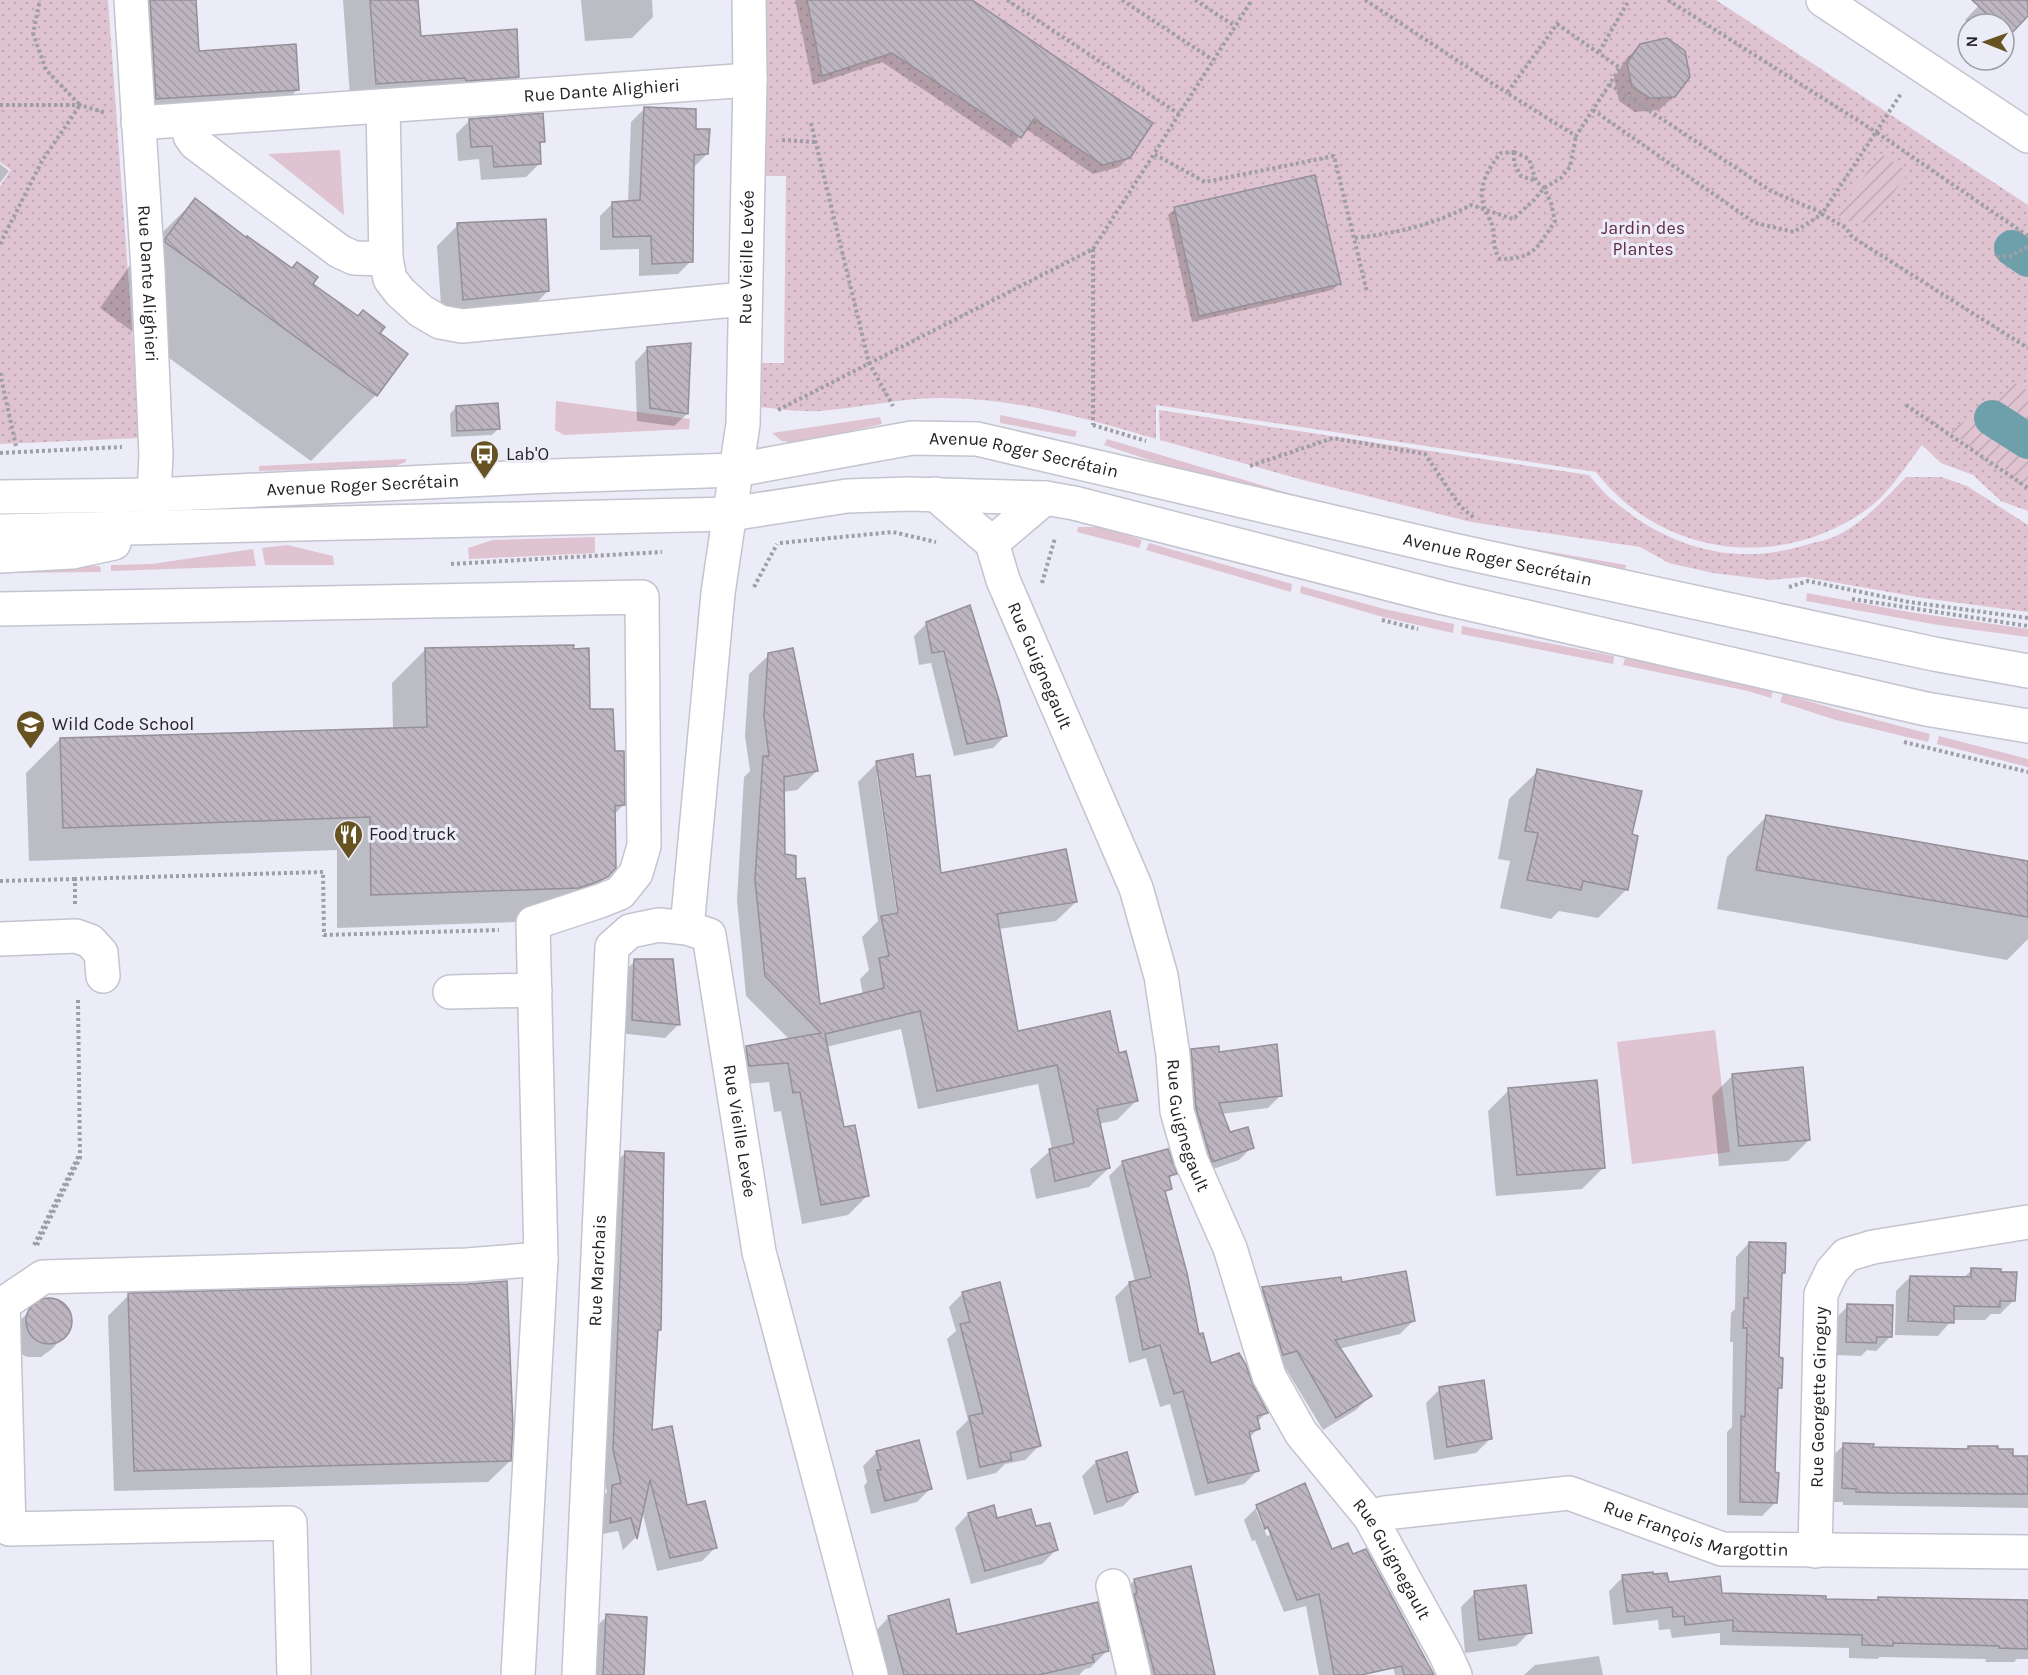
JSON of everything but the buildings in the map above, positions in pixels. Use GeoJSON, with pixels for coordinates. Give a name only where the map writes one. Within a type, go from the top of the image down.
{"type":"FeatureCollection","features":[{"type":"Feature","properties":{"kind":"street"},"geometry":{"type":"LineString","coordinates":[[130,0],[138,123]]}},
{"type":"Feature","properties":{"kind":"street","name":"Rue Vieille Levée"},"geometry":{"type":"LineString","coordinates":[[749,0],[750,80],[743,424],[718,592],[687,928],[709,935],[759,1252],[871,1675]]}},
{"type":"Feature","properties":{"kind":"street"},"geometry":{"type":"LineString","coordinates":[[1823,0],[2028,136]]}},
{"type":"Feature","properties":{"kind":"street","name":"Rue Dante Alighieri"},"geometry":{"type":"LineString","coordinates":[[154,495],[156,454],[148,270],[138,123],[750,80]]}},
{"type":"Feature","properties":{"kind":"street"},"geometry":{"type":"LineString","coordinates":[[383,106],[386,259],[390,279],[400,292],[421,311],[440,321],[462,326],[744,299]]}},
{"type":"Feature","properties":{"kind":"street"},"geometry":{"type":"LineString","coordinates":[[189,120],[190,136],[195,142],[339,251],[354,258],[386,259]]}},
{"type":"Feature","properties":{"kind":"street","name":"Avenue Roger Secrétain"},"geometry":{"type":"LineString","coordinates":[[0,497],[154,495],[552,476],[736,470],[912,438],[977,439],[1453,550],[1934,654],[2028,671]]}},
{"type":"Feature","properties":{"kind":"street"},"geometry":{"type":"LineString","coordinates":[[0,490],[66,495]]}},
{"type":"Feature","properties":{"kind":"street"},"geometry":{"type":"LineString","coordinates":[[935,494],[993,543],[1045,498]]}},
{"type":"Feature","properties":{"kind":"street","name":"Avenue Roger Secrétain"},"geometry":{"type":"LineString","coordinates":[[0,531],[730,514],[847,496],[935,494],[1045,498],[1086,506],[1444,598],[1926,709],[2028,726]]}},
{"type":"Feature","properties":{"kind":"street"},"geometry":{"type":"LineString","coordinates":[[0,556],[72,552],[203,525]]}},
{"type":"Feature","properties":{"kind":"street","name":"Rue Guignegault"},"geometry":{"type":"LineString","coordinates":[[993,543],[1003,580],[1136,888],[1161,976],[1173,1055],[1177,1112],[1191,1160],[1230,1248],[1269,1376],[1301,1433],[1370,1517],[1455,1675]]}},
{"type":"Feature","properties":{"kind":"street"},"geometry":{"type":"LineString","coordinates":[[0,609],[642,597],[644,846],[636,873],[620,893],[533,923],[541,1259],[518,1675]]}},
{"type":"Feature","properties":{"kind":"street"},"geometry":{"type":"LineString","coordinates":[[1934,654],[2028,664]]}},
{"type":"Feature","properties":{"kind":"street"},"geometry":{"type":"LineString","coordinates":[[1926,709],[2028,734]]}},
{"type":"Feature","properties":{"kind":"street","name":"Rue Marchais"},"geometry":{"type":"LineString","coordinates":[[579,1675],[612,947],[630,931],[658,925],[687,928]]}},
{"type":"Feature","properties":{"kind":"street"},"geometry":{"type":"LineString","coordinates":[[0,939],[76,936],[90,941],[101,953],[85,988]]}},
{"type":"Feature","properties":{"kind":"street"},"geometry":{"type":"LineString","coordinates":[[450,992],[536,990]]}},
{"type":"Feature","properties":{"kind":"street","name":"Rue Georgette Giroguy"},"geometry":{"type":"LineString","coordinates":[[1815,1551],[1821,1294],[1832,1271],[1846,1255],[1873,1246],[2028,1222]]}},
{"type":"Feature","properties":{"kind":"street"},"geometry":{"type":"LineString","coordinates":[[294,1675],[290,1523],[4,1534],[3,1304],[43,1277],[455,1266],[541,1259]]}},
{"type":"Feature","properties":{"kind":"street","name":"Rue François Margottin"},"geometry":{"type":"LineString","coordinates":[[1370,1517],[1385,1513],[1569,1493],[1722,1549],[2028,1552]]}},
{"type":"Feature","properties":{"kind":"street"},"geometry":{"type":"LineString","coordinates":[[1113,1586],[1134,1675]]}},
{"type":"Feature","properties":{"kind":"path"},"geometry":{"type":"LineString","coordinates":[[40,0],[33,33],[46,70],[80,105]]}},
{"type":"Feature","properties":{"kind":"path"},"geometry":{"type":"LineString","coordinates":[[1007,0],[1179,114]]}},
{"type":"Feature","properties":{"kind":"path"},"geometry":{"type":"LineString","coordinates":[[1122,0],[1214,60]]}},
{"type":"Feature","properties":{"kind":"path"},"geometry":{"type":"LineString","coordinates":[[1195,0],[1235,26]]}},
{"type":"Feature","properties":{"kind":"path"},"geometry":{"type":"LineString","coordinates":[[771,414],[1093,249],[1252,0]]}},
{"type":"Feature","properties":{"kind":"path"},"geometry":{"type":"LineString","coordinates":[[1365,0],[1576,136]]}},
{"type":"Feature","properties":{"kind":"path"},"geometry":{"type":"LineString","coordinates":[[1599,52],[1629,0]]}},
{"type":"Feature","properties":{"kind":"path"},"geometry":{"type":"LineString","coordinates":[[1668,0],[1876,132],[2028,236]]}},
{"type":"Feature","properties":{"kind":"path"},"geometry":{"type":"LineString","coordinates":[[1355,238],[1422,227],[1471,204],[1513,219],[1544,188],[1560,178],[1570,166],[1576,136],[1620,68],[1557,24],[1508,93]]}},
{"type":"Feature","properties":{"kind":"path"},"geometry":{"type":"LineString","coordinates":[[1609,84],[1771,191],[1822,214],[1846,228],[1852,237],[2028,348]]}},
{"type":"Feature","properties":{"kind":"path"},"geometry":{"type":"LineString","coordinates":[[1593,110],[1755,223],[1794,232],[1822,214],[1903,91]]}},
{"type":"Feature","properties":{"kind":"path"},"geometry":{"type":"LineString","coordinates":[[0,105],[80,105]]}},
{"type":"Feature","properties":{"kind":"path"},"geometry":{"type":"LineString","coordinates":[[0,244],[42,161],[80,105]]}},
{"type":"Feature","properties":{"kind":"path"},"geometry":{"type":"LineString","coordinates":[[812,123],[869,363],[896,412]]}},
{"type":"Feature","properties":{"kind":"path"},"geometry":{"type":"LineString","coordinates":[[781,140],[816,142]]}},
{"type":"Feature","properties":{"kind":"path"},"geometry":{"type":"LineString","coordinates":[[1514,152],[1514,162],[1521,176],[1536,181],[1544,188],[1551,203],[1555,221],[1539,245],[1527,256],[1500,259],[1495,251],[1493,227],[1484,208],[1482,191],[1486,175],[1501,153],[1514,152],[1529,159],[1536,181]]}},
{"type":"Feature","properties":{"kind":"path"},"geometry":{"type":"LineString","coordinates":[[1154,154],[1204,182],[1334,156],[1367,292]]}},
{"type":"Feature","properties":{"kind":"path"},"geometry":{"type":"LineString","coordinates":[[1997,257],[2011,256],[2028,246]]}},
{"type":"Feature","properties":{"kind":"path"},"geometry":{"type":"LineString","coordinates":[[1093,249],[1093,432]]}},
{"type":"Feature","properties":{"kind":"path"},"geometry":{"type":"LineString","coordinates":[[0,374],[16,446]]}},
{"type":"Feature","properties":{"kind":"path"},"geometry":{"type":"LineString","coordinates":[[1906,405],[2028,488]]}},
{"type":"Feature","properties":{"kind":"path"},"geometry":{"type":"LineString","coordinates":[[1093,425],[1150,442]]}},
{"type":"Feature","properties":{"kind":"path"},"geometry":{"type":"LineString","coordinates":[[1241,470],[1333,438],[1425,454],[1460,506],[1475,519]]}},
{"type":"Feature","properties":{"kind":"path"},"geometry":{"type":"LineString","coordinates":[[0,453],[126,447]]}},
{"type":"Feature","properties":{"kind":"path"},"geometry":{"type":"LineString","coordinates":[[1799,590],[1788,587],[1808,581],[1909,602],[2028,618]]}},
{"type":"Feature","properties":{"kind":"path"},"geometry":{"type":"LineString","coordinates":[[1844,597],[2028,626]]}},
{"type":"Feature","properties":{"kind":"path"},"geometry":{"type":"LineString","coordinates":[[0,881],[323,872],[324,935],[533,929]]}},
{"type":"Feature","properties":{"kind":"path"},"geometry":{"type":"LineString","coordinates":[[75,879],[76,936]]}},
{"type":"Feature","properties":{"kind":"path"},"geometry":{"type":"LineString","coordinates":[[33,1248],[79,1155],[85,988]]}},
{"type":"Feature","properties":{"kind":"path"},"geometry":{"type":"LineString","coordinates":[[26,1289],[27,1265],[80,1158],[85,988]]}},
{"type":"Feature","properties":{"kind":"green space"},"geometry":{"type":"Polygon","coordinates":[[[0,0],[108,0],[140,438],[0,444],[0,186],[11,170],[0,162],[0,0]]]}},
{"type":"Feature","properties":{"kind":"green space","name":"Jardin des Plantes"},"geometry":{"type":"Polygon","coordinates":[[[762,0],[1716,0],[2028,205],[2028,511],[2001,501],[1973,475],[1941,463],[1922,445],[1890,488],[1875,503],[1832,530],[1796,542],[1759,547],[1723,546],[1687,537],[1653,522],[1623,500],[1596,472],[1156,405],[1156,439],[1050,411],[996,401],[941,398],[819,411],[760,407],[760,363],[784,363],[786,176],[762,176],[762,0]]]}},
{"type":"Feature","properties":{"kind":"green space"},"geometry":{"type":"Polygon","coordinates":[[[340,150],[344,215],[268,154],[340,150]]]}},
{"type":"Feature","properties":{"kind":"green space"},"geometry":{"type":"Polygon","coordinates":[[[1880,153],[1909,172],[1871,223],[1848,221],[1838,215],[1880,153]]]}},
{"type":"Feature","properties":{"kind":"green space"},"geometry":{"type":"Polygon","coordinates":[[[2015,383],[2028,391],[2028,485],[1950,432],[2015,383]]]}},
{"type":"Feature","properties":{"kind":"green space"},"geometry":{"type":"Polygon","coordinates":[[[556,401],[690,419],[689,429],[564,435],[555,430],[556,401]]]}},
{"type":"Feature","properties":{"kind":"green space"},"geometry":{"type":"Polygon","coordinates":[[[1159,410],[1589,475],[1610,498],[1657,531],[1704,549],[1728,553],[1753,554],[1779,551],[1832,538],[1866,516],[1906,477],[1941,477],[1967,486],[2028,525],[2028,612],[1923,598],[1805,577],[1770,580],[1713,573],[1669,563],[1640,547],[1471,522],[1307,481],[1160,440],[1159,410]]]}},
{"type":"Feature","properties":{"kind":"green space"},"geometry":{"type":"Polygon","coordinates":[[[1000,415],[1077,431],[1075,437],[1000,423],[1000,415]]]}},
{"type":"Feature","properties":{"kind":"green space"},"geometry":{"type":"Polygon","coordinates":[[[880,417],[882,424],[796,443],[782,441],[772,433],[880,417]]]}},
{"type":"Feature","properties":{"kind":"green space"},"geometry":{"type":"Polygon","coordinates":[[[1107,439],[1321,503],[1482,540],[1626,565],[1625,570],[1513,553],[1358,519],[1255,492],[1104,445],[1107,439]]]}},
{"type":"Feature","properties":{"kind":"green space"},"geometry":{"type":"Polygon","coordinates":[[[406,459],[406,462],[392,467],[259,471],[259,466],[406,459]]]}},
{"type":"Feature","properties":{"kind":"green space"},"geometry":{"type":"Polygon","coordinates":[[[1078,527],[1101,527],[1142,540],[1139,548],[1077,532],[1078,527]]]}},
{"type":"Feature","properties":{"kind":"green space"},"geometry":{"type":"Polygon","coordinates":[[[595,537],[595,553],[469,559],[468,548],[493,540],[595,537]]]}},
{"type":"Feature","properties":{"kind":"green space"},"geometry":{"type":"Polygon","coordinates":[[[1149,543],[1292,584],[1291,592],[1146,550],[1149,543]]]}},
{"type":"Feature","properties":{"kind":"green space"},"geometry":{"type":"Polygon","coordinates":[[[287,545],[333,556],[334,565],[265,565],[262,548],[287,545]]]}},
{"type":"Feature","properties":{"kind":"green space"},"geometry":{"type":"Polygon","coordinates":[[[253,549],[256,566],[111,571],[111,565],[152,564],[253,549]]]}},
{"type":"Feature","properties":{"kind":"green space"},"geometry":{"type":"Polygon","coordinates":[[[100,566],[101,572],[0,573],[0,568],[100,566]]]}},
{"type":"Feature","properties":{"kind":"green space"},"geometry":{"type":"Polygon","coordinates":[[[1301,586],[1384,609],[1454,624],[1453,633],[1383,617],[1300,593],[1301,586]]]}},
{"type":"Feature","properties":{"kind":"green space"},"geometry":{"type":"Polygon","coordinates":[[[1807,593],[1909,612],[2028,629],[2028,637],[1938,625],[1806,601],[1807,593]]]}},
{"type":"Feature","properties":{"kind":"green space"},"geometry":{"type":"Polygon","coordinates":[[[1462,626],[1614,656],[1613,664],[1461,634],[1462,626]]]}},
{"type":"Feature","properties":{"kind":"green space"},"geometry":{"type":"Polygon","coordinates":[[[1625,658],[1750,682],[1773,690],[1771,698],[1748,691],[1623,665],[1625,658]]]}},
{"type":"Feature","properties":{"kind":"green space"},"geometry":{"type":"Polygon","coordinates":[[[1783,694],[1930,734],[1928,742],[1836,720],[1780,702],[1783,694]]]}},
{"type":"Feature","properties":{"kind":"green space"},"geometry":{"type":"Polygon","coordinates":[[[1939,736],[2028,759],[2028,767],[1937,744],[1939,736]]]}},
{"type":"Feature","properties":{"kind":"green space"},"geometry":{"type":"Polygon","coordinates":[[[1715,1030],[1730,1152],[1632,1164],[1617,1042],[1715,1030]]]}},
{"type":"Feature","properties":{"kind":"waterway"},"geometry":{"type":"LineString","coordinates":[[2012,248],[2028,259]]}},
{"type":"Feature","properties":{"kind":"waterway"},"geometry":{"type":"LineString","coordinates":[[1992,418],[2028,441]]}},
{"type":"Feature","properties":{"kind":"place","name":"Lab'O"},"geometry":{"type":"Point","coordinates":[485,480]}},
{"type":"Feature","properties":{"kind":"place","name":"Wild Code School"},"geometry":{"type":"Point","coordinates":[31,750]}},
{"type":"Feature","properties":{"kind":"place","name":"Food truck"},"geometry":{"type":"Point","coordinates":[348,860]}}]}
